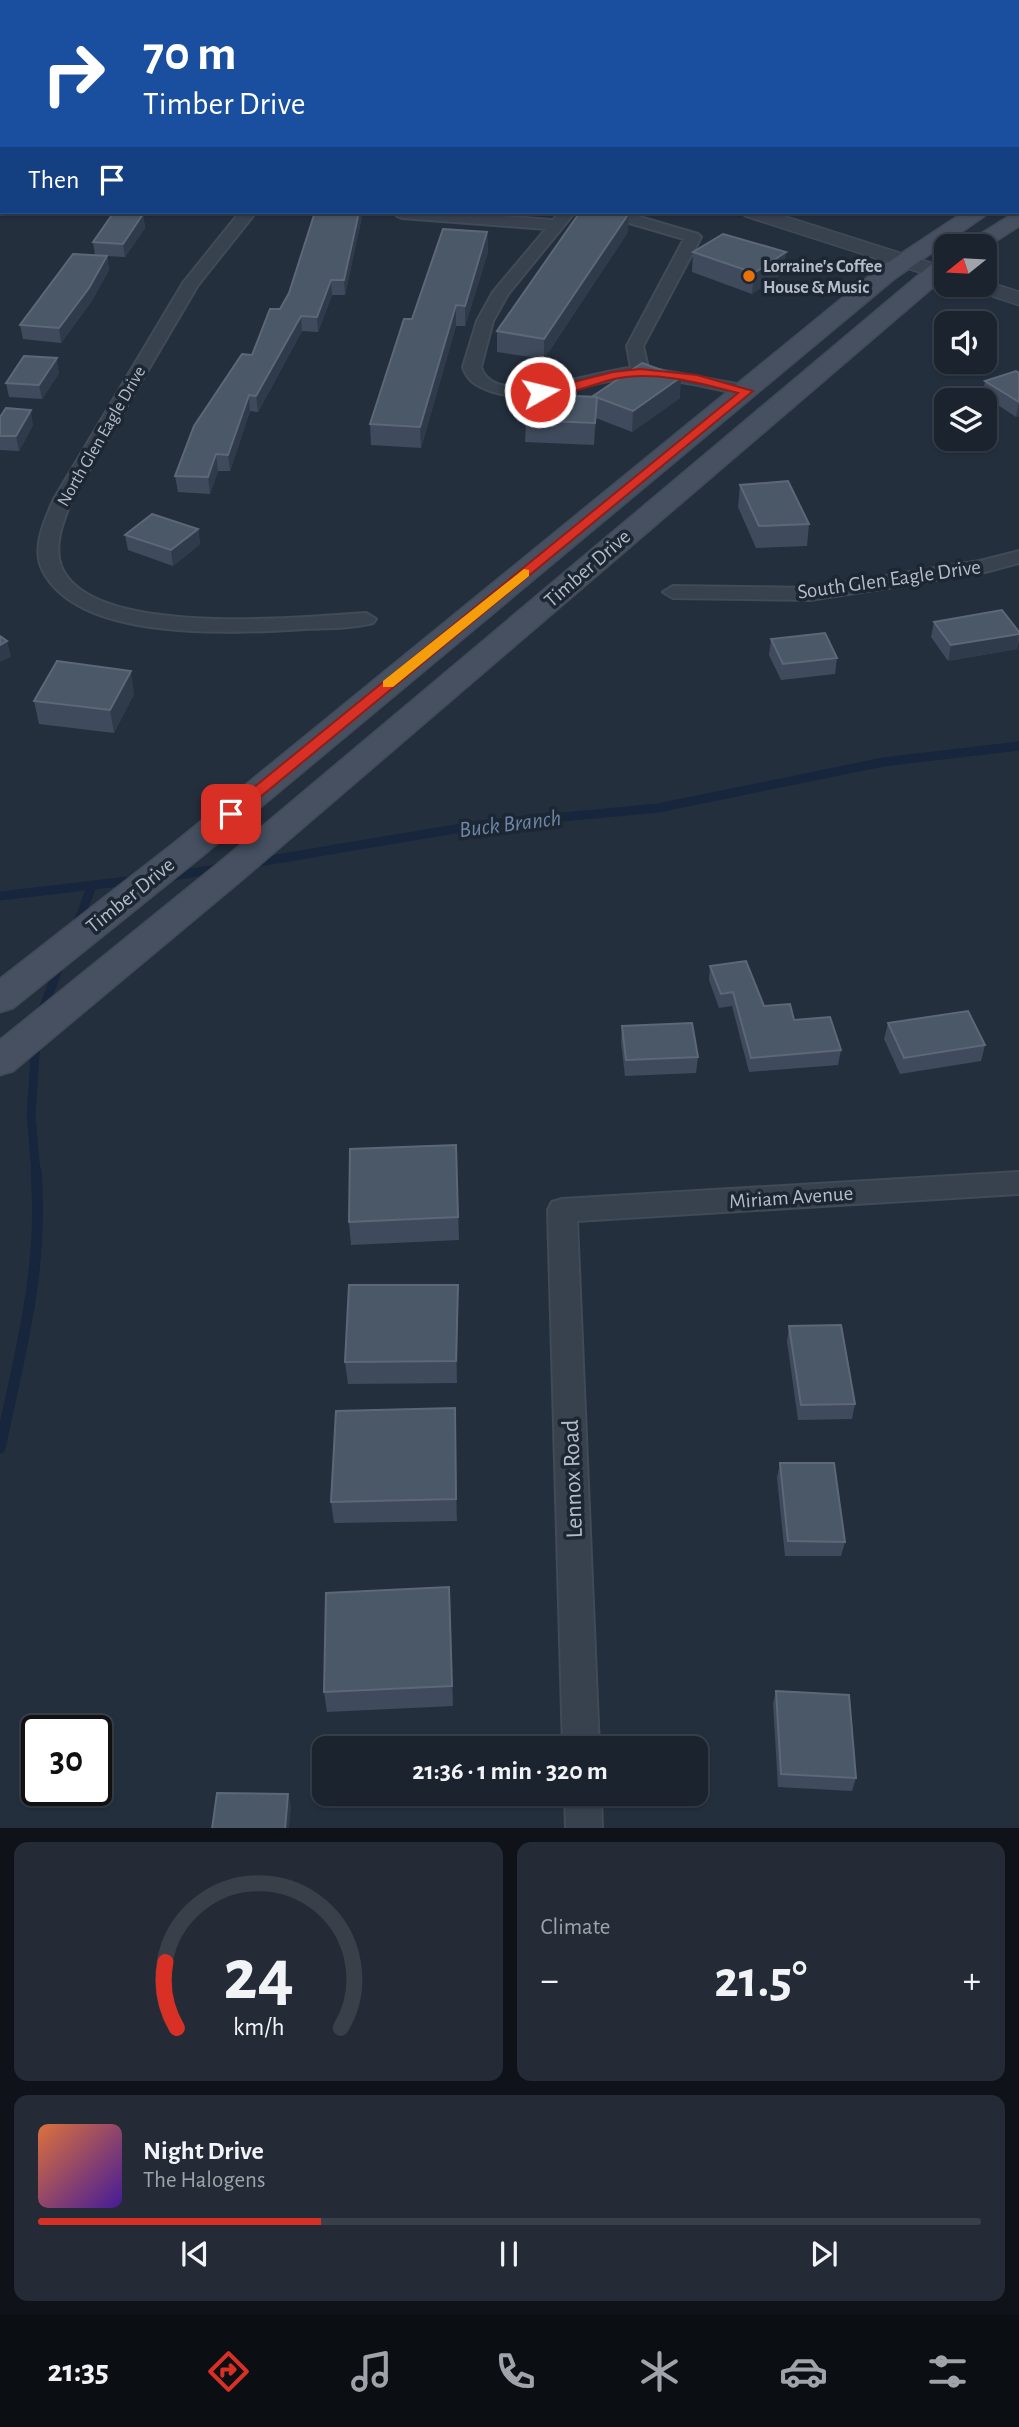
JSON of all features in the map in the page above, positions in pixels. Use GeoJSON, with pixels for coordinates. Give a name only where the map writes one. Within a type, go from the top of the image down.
{"type":"FeatureCollection","features":[{"type":"Feature","properties":{"kind":"main road","name":"Timber Drive"},"geometry":{"type":"LineString","coordinates":[[0,999],[904,260],[976,214]]}},
{"type":"Feature","properties":{"kind":"main road"},"geometry":{"type":"LineString","coordinates":[[992,234],[1019,217]]}},
{"type":"Feature","properties":{"kind":"main road","name":"Timber Drive"},"geometry":{"type":"LineString","coordinates":[[0,1061],[232,870],[934,278]]}},
{"type":"Feature","properties":{"kind":"street","name":"North Glen Eagle Drive"},"geometry":{"type":"LineString","coordinates":[[246,214],[191,283],[68,489],[50,537],[48,553],[53,572],[76,596],[125,618],[213,625],[366,619]]}},
{"type":"Feature","properties":{"kind":"street"},"geometry":{"type":"LineString","coordinates":[[434,214],[563,218]]}},
{"type":"Feature","properties":{"kind":"street"},"geometry":{"type":"LineString","coordinates":[[614,214],[693,237],[635,346],[640,372]]}},
{"type":"Feature","properties":{"kind":"street"},"geometry":{"type":"LineString","coordinates":[[758,214],[934,268]]}},
{"type":"Feature","properties":{"kind":"street"},"geometry":{"type":"LineString","coordinates":[[563,218],[501,292],[485,321],[472,372],[499,388],[526,392],[554,391],[613,375],[640,372],[697,379],[747,391]]}},
{"type":"Feature","properties":{"kind":"street"},"geometry":{"type":"LineString","coordinates":[[998,292],[1019,299]]}},
{"type":"Feature","properties":{"kind":"street","name":"South Glen Eagle Drive"},"geometry":{"type":"LineString","coordinates":[[673,592],[810,594],[981,567],[1019,557]]}},
{"type":"Feature","properties":{"kind":"street","name":"Miriam Avenue"},"geometry":{"type":"LineString","coordinates":[[562,1210],[1019,1183]]}},
{"type":"Feature","properties":{"kind":"street","name":"Lennox Road"},"geometry":{"type":"LineString","coordinates":[[562,1210],[581,1736]]}},
{"type":"Feature","properties":{"kind":"street"},"geometry":{"type":"LineString","coordinates":[[583,1806],[584,1828]]}},
{"type":"Feature","properties":{"kind":"building"},"geometry":{"type":"Polygon","coordinates":[[[113,214],[143,214],[123,244],[93,242],[113,214]]]}},
{"type":"Feature","properties":{"kind":"building"},"geometry":{"type":"Polygon","coordinates":[[[314,214],[359,214],[344,280],[331,280],[317,317],[301,316],[256,396],[249,395],[228,455],[216,454],[208,477],[175,476],[194,426],[242,354],[252,355],[270,309],[280,309],[289,293],[314,214]]]}},
{"type":"Feature","properties":{"kind":"building"},"geometry":{"type":"Polygon","coordinates":[[[579,214],[628,214],[544,339],[497,331],[579,214]]]}},
{"type":"Feature","properties":{"kind":"building"},"geometry":{"type":"Polygon","coordinates":[[[443,229],[487,232],[465,306],[456,305],[420,427],[370,424],[404,319],[412,319],[443,229]]]}},
{"type":"Feature","properties":{"kind":"building"},"geometry":{"type":"Polygon","coordinates":[[[723,234],[786,252],[754,273],[693,252],[723,234]]]}},
{"type":"Feature","properties":{"kind":"building"},"geometry":{"type":"Polygon","coordinates":[[[73,254],[107,256],[89,288],[59,328],[20,325],[73,254]]]}},
{"type":"Feature","properties":{"kind":"building"},"geometry":{"type":"Polygon","coordinates":[[[24,356],[57,358],[39,385],[6,383],[24,356]]]}},
{"type":"Feature","properties":{"kind":"building"},"geometry":{"type":"Polygon","coordinates":[[[642,363],[681,377],[633,411],[593,396],[642,363]]]}},
{"type":"Feature","properties":{"kind":"building"},"geometry":{"type":"Polygon","coordinates":[[[1016,371],[1019,373],[1019,402],[997,388],[985,381],[1016,371]]]}},
{"type":"Feature","properties":{"kind":"building"},"geometry":{"type":"Polygon","coordinates":[[[529,394],[597,397],[595,423],[526,420],[529,394]]]}},
{"type":"Feature","properties":{"kind":"building"},"geometry":{"type":"Polygon","coordinates":[[[6,408],[31,410],[16,436],[0,436],[0,417],[6,408]]]}},
{"type":"Feature","properties":{"kind":"building"},"geometry":{"type":"Polygon","coordinates":[[[788,481],[809,524],[759,526],[740,485],[788,481]]]}},
{"type":"Feature","properties":{"kind":"building"},"geometry":{"type":"Polygon","coordinates":[[[152,514],[198,529],[171,550],[125,535],[152,514]]]}},
{"type":"Feature","properties":{"kind":"building"},"geometry":{"type":"Polygon","coordinates":[[[1002,610],[1019,634],[951,645],[934,622],[1002,610]]]}},
{"type":"Feature","properties":{"kind":"building"},"geometry":{"type":"Polygon","coordinates":[[[825,633],[837,658],[783,664],[771,639],[825,633]]]}},
{"type":"Feature","properties":{"kind":"building"},"geometry":{"type":"Polygon","coordinates":[[[0,636],[7,641],[0,645],[0,636]]]}},
{"type":"Feature","properties":{"kind":"building"},"geometry":{"type":"Polygon","coordinates":[[[57,661],[131,671],[110,710],[34,701],[57,661]]]}},
{"type":"Feature","properties":{"kind":"building"},"geometry":{"type":"Polygon","coordinates":[[[746,961],[764,1006],[790,1004],[794,1020],[830,1017],[841,1050],[751,1058],[733,992],[721,994],[710,966],[746,961]]]}},
{"type":"Feature","properties":{"kind":"building"},"geometry":{"type":"Polygon","coordinates":[[[968,1011],[985,1045],[904,1058],[888,1023],[968,1011]]]}},
{"type":"Feature","properties":{"kind":"building"},"geometry":{"type":"Polygon","coordinates":[[[692,1023],[698,1057],[626,1060],[622,1026],[692,1023]]]}},
{"type":"Feature","properties":{"kind":"building"},"geometry":{"type":"Polygon","coordinates":[[[456,1145],[458,1217],[349,1222],[350,1149],[456,1145]]]}},
{"type":"Feature","properties":{"kind":"building"},"geometry":{"type":"Polygon","coordinates":[[[349,1285],[458,1285],[456,1361],[345,1362],[349,1285]]]}},
{"type":"Feature","properties":{"kind":"building"},"geometry":{"type":"Polygon","coordinates":[[[841,1325],[855,1404],[801,1405],[789,1326],[841,1325]]]}},
{"type":"Feature","properties":{"kind":"building"},"geometry":{"type":"Polygon","coordinates":[[[455,1408],[456,1499],[331,1502],[336,1411],[455,1408]]]}},
{"type":"Feature","properties":{"kind":"building"},"geometry":{"type":"Polygon","coordinates":[[[780,1463],[834,1463],[845,1542],[788,1541],[780,1463]]]}},
{"type":"Feature","properties":{"kind":"building"},"geometry":{"type":"Polygon","coordinates":[[[449,1587],[452,1686],[324,1692],[326,1593],[449,1587]]]}},
{"type":"Feature","properties":{"kind":"building"},"geometry":{"type":"Polygon","coordinates":[[[776,1691],[849,1695],[856,1778],[781,1774],[776,1691]]]}},
{"type":"Feature","properties":{"kind":"building"},"geometry":{"type":"Polygon","coordinates":[[[217,1793],[288,1794],[285,1828],[212,1828],[217,1793]]]}},
{"type":"Feature","properties":{"kind":"waterway","name":"Buck Branch"},"geometry":{"type":"LineString","coordinates":[[253,863],[479,825],[658,808],[883,762],[1019,746]]}},
{"type":"Feature","properties":{"kind":"waterway","name":"Buck Branch"},"geometry":{"type":"LineString","coordinates":[[167,877],[222,868]]}},
{"type":"Feature","properties":{"kind":"waterway","name":"Buck Branch"},"geometry":{"type":"LineString","coordinates":[[0,896],[136,880]]}},
{"type":"Feature","properties":{"kind":"waterway"},"geometry":{"type":"LineString","coordinates":[[76,927],[92,886]]}},
{"type":"Feature","properties":{"kind":"waterway"},"geometry":{"type":"LineString","coordinates":[[41,1014],[61,962]]}},
{"type":"Feature","properties":{"kind":"waterway"},"geometry":{"type":"LineString","coordinates":[[36,1042],[31,1115],[36,1173]]}},
{"type":"Feature","properties":{"kind":"waterway"},"geometry":{"type":"LineString","coordinates":[[0,1448],[29,1311],[37,1242],[36,1171]]}},
{"type":"Feature","properties":{"kind":"slow traffic"},"geometry":{"type":"LineString","coordinates":[[388,684],[524,573]]}},
{"type":"Feature","properties":{"kind":"place","name":"Lorraine's Coffee House & Music"},"geometry":{"type":"Point","coordinates":[749,276]}},
{"type":"Feature","properties":{"kind":"route"},"geometry":{"type":"LineString","coordinates":[[231,814],[747,391],[697,379],[640,372],[613,375],[575,387],[540,392]]}}]}
